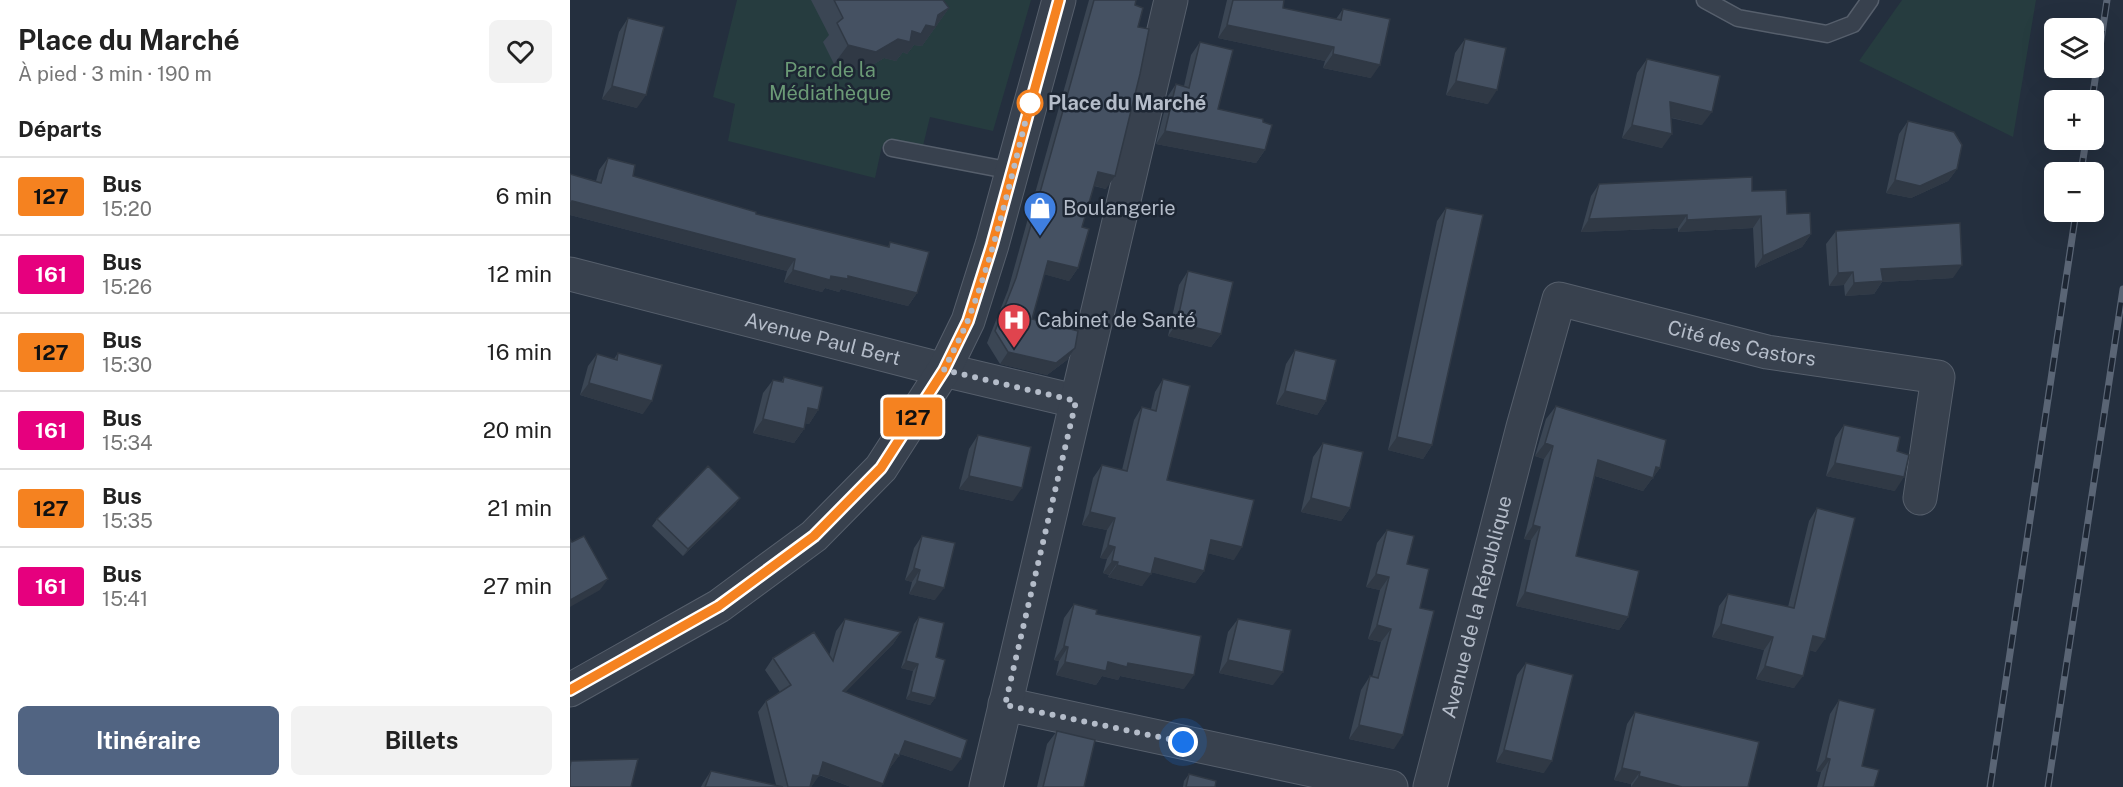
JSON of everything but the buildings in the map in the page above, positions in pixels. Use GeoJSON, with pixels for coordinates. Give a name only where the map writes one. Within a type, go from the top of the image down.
{"type":"FeatureCollection","features":[{"type":"Feature","properties":{"kind":"street"},"geometry":{"type":"LineString","coordinates":[[570,690],[719,606],[814,536],[881,468],[944,370],[968,321],[992,245],[1059,0]]}},
{"type":"Feature","properties":{"kind":"street"},"geometry":{"type":"LineString","coordinates":[[986,787],[1171,0]]}},
{"type":"Feature","properties":{"kind":"street","name":"Avenue Paul Bert"},"geometry":{"type":"LineString","coordinates":[[570,273],[944,370],[1076,401]]}},
{"type":"Feature","properties":{"kind":"street","name":"Cité des Castors"},"geometry":{"type":"LineString","coordinates":[[1523,427],[1559,299],[1767,352],[1938,376],[1920,498]]}},
{"type":"Feature","properties":{"kind":"street","name":"Avenue de la République"},"geometry":{"type":"LineString","coordinates":[[1430,787],[1523,427]]}},
{"type":"Feature","properties":{"kind":"street"},"geometry":{"type":"LineString","coordinates":[[1005,705],[1391,787]]}},
{"type":"Feature","properties":{"kind":"lane"},"geometry":{"type":"LineString","coordinates":[[1705,0],[1738,18],[1827,34],[1853,24],[1870,0]]}},
{"type":"Feature","properties":{"kind":"lane"},"geometry":{"type":"LineString","coordinates":[[892,148],[1012,171]]}},
{"type":"Feature","properties":{"kind":"green space","name":"Parc de la Médiathèque"},"geometry":{"type":"Polygon","coordinates":[[[737,0],[1031,0],[993,131],[930,117],[921,154],[882,146],[875,178],[728,141],[735,104],[713,97],[737,0]]]}},
{"type":"Feature","properties":{"kind":"green space"},"geometry":{"type":"Polygon","coordinates":[[[1902,0],[2036,0],[2013,137],[1859,61],[1902,0]]]}},
{"type":"Feature","properties":{"kind":"railway"},"geometry":{"type":"LineString","coordinates":[[2094,90],[2107,0]]}},
{"type":"Feature","properties":{"kind":"railway"},"geometry":{"type":"LineString","coordinates":[[2083,162],[2084,150]]}},
{"type":"Feature","properties":{"kind":"railway"},"geometry":{"type":"LineString","coordinates":[[1990,787],[2075,222]]}},
{"type":"Feature","properties":{"kind":"railway"},"geometry":{"type":"LineString","coordinates":[[2048,787],[2123,289]]}},
{"type":"Feature","properties":{"kind":"bus line","name":"127"},"geometry":{"type":"LineString","coordinates":[[570,690],[719,606],[814,536],[881,468],[944,370],[968,321],[992,245],[1059,0]]}},
{"type":"Feature","properties":{"kind":"place","name":"Place du Marché"},"geometry":{"type":"Point","coordinates":[1030,103]}},
{"type":"Feature","properties":{"kind":"place","name":"Boulangerie"},"geometry":{"type":"Point","coordinates":[1040,237]}},
{"type":"Feature","properties":{"kind":"place","name":"Cabinet de Santé"},"geometry":{"type":"Point","coordinates":[1014,349]}},
{"type":"Feature","properties":{"kind":"route"},"geometry":{"type":"LineString","coordinates":[[1030,103],[992,245],[968,321],[944,370],[1076,401],[1005,705],[1183,742]]}}]}
